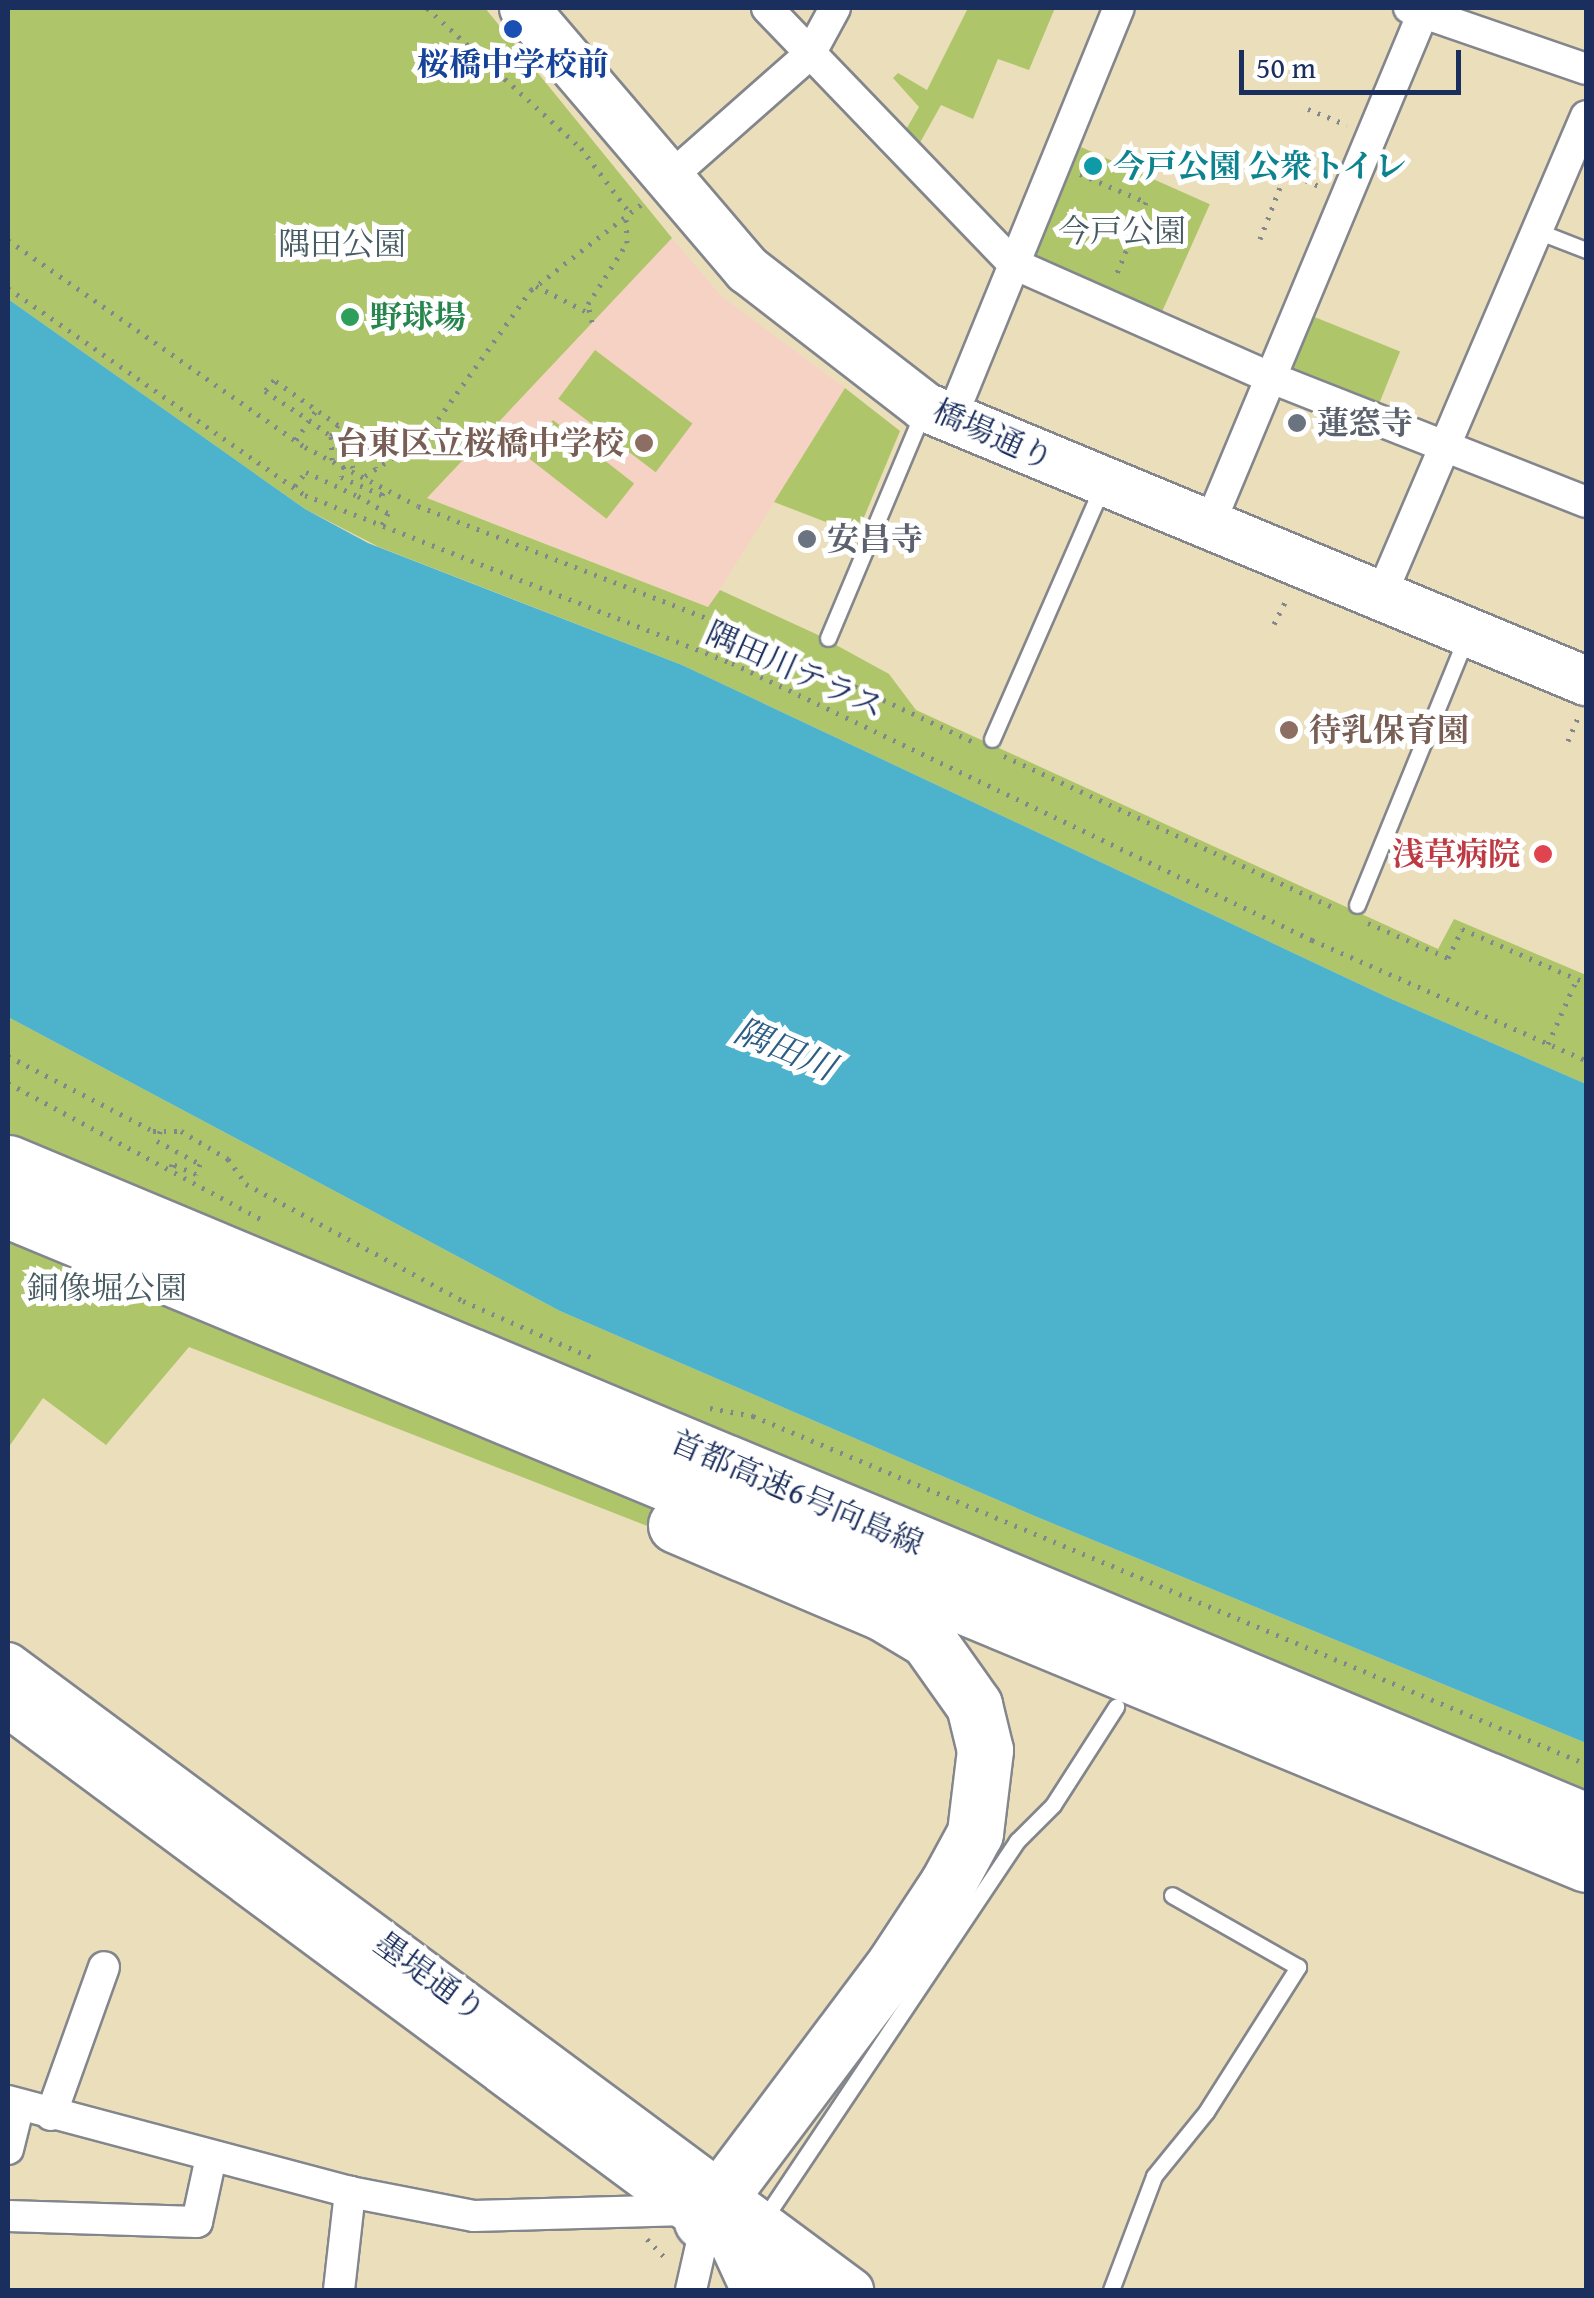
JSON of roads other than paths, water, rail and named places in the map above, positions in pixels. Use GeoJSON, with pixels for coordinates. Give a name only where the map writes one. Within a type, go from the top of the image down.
{"type":"FeatureCollection","features":[{"type":"Feature","properties":{"kind":"highway"},"geometry":{"type":"LineString","coordinates":[[8,1138],[492,1338],[957,1546],[1096,1618]]}},
{"type":"Feature","properties":{"kind":"highway","name":"首都高速6号向島線"},"geometry":{"type":"LineString","coordinates":[[8,1163],[1096,1618],[1580,1803]]}},
{"type":"Feature","properties":{"kind":"highway","name":"首都高速6号向島線"},"geometry":{"type":"LineString","coordinates":[[8,1210],[1586,1864]]}},
{"type":"Feature","properties":{"kind":"highway"},"geometry":{"type":"LineString","coordinates":[[8,1235],[242,1342],[883,1613],[928,1640],[954,1672],[974,1705],[985,1750],[975,1833],[894,1965],[715,2215]]}},
{"type":"Feature","properties":{"kind":"main road","name":"橋場通り"},"geometry":{"type":"LineString","coordinates":[[524,8],[659,188],[748,270],[938,413],[1467,634],[1584,694]]}},
{"type":"Feature","properties":{"kind":"main road","name":"墨堤通り"},"geometry":{"type":"LineString","coordinates":[[8,1664],[715,2215],[795,2290]]}},
{"type":"Feature","properties":{"kind":"main road","name":"墨堤通り"},"geometry":{"type":"LineString","coordinates":[[8,1706],[715,2215],[852,2290]]}},
{"type":"Feature","properties":{"kind":"street"},"geometry":{"type":"LineString","coordinates":[[767,8],[1012,263],[1269,377],[1586,502]]}},
{"type":"Feature","properties":{"kind":"street"},"geometry":{"type":"LineString","coordinates":[[659,188],[810,54],[835,8]]}},
{"type":"Feature","properties":{"kind":"street"},"geometry":{"type":"LineString","coordinates":[[938,413],[1012,263],[1119,8]]}},
{"type":"Feature","properties":{"kind":"street"},"geometry":{"type":"LineString","coordinates":[[1208,528],[1419,9],[1585,63]]}},
{"type":"Feature","properties":{"kind":"street"},"geometry":{"type":"LineString","coordinates":[[1380,600],[1586,116]]}},
{"type":"Feature","properties":{"kind":"street"},"geometry":{"type":"LineString","coordinates":[[51,2116],[104,1966]]}},
{"type":"Feature","properties":{"kind":"street"},"geometry":{"type":"LineString","coordinates":[[8,2149],[13,2103],[350,2192],[474,2216],[715,2215]]}},
{"type":"Feature","properties":{"kind":"street"},"geometry":{"type":"LineString","coordinates":[[8,2216],[196,2222],[211,2157]]}},
{"type":"Feature","properties":{"kind":"street"},"geometry":{"type":"LineString","coordinates":[[339,2290],[350,2192]]}},
{"type":"Feature","properties":{"kind":"street"},"geometry":{"type":"LineString","coordinates":[[681,2290],[691,2290],[715,2215]]}},
{"type":"Feature","properties":{"kind":"street"},"geometry":{"type":"LineString","coordinates":[[715,2215],[746,2290]]}},
{"type":"Feature","properties":{"kind":"lane"},"geometry":{"type":"LineString","coordinates":[[1537,230],[1586,250]]}},
{"type":"Feature","properties":{"kind":"lane"},"geometry":{"type":"LineString","coordinates":[[828,638],[938,413]]}},
{"type":"Feature","properties":{"kind":"lane"},"geometry":{"type":"LineString","coordinates":[[992,739],[1103,483]]}},
{"type":"Feature","properties":{"kind":"lane"},"geometry":{"type":"LineString","coordinates":[[1353,911],[1467,634]]}},
{"type":"Feature","properties":{"kind":"lane"},"geometry":{"type":"LineString","coordinates":[[1020,676],[1036,683]]}},
{"type":"Feature","properties":{"kind":"lane"},"geometry":{"type":"LineString","coordinates":[[715,2215],[1017,1841],[1053,1805],[1116,1707]]}},
{"type":"Feature","properties":{"kind":"lane"},"geometry":{"type":"LineString","coordinates":[[1110,2290],[1154,2176],[1206,2112],[1298,1967],[1172,1895]]}},
{"type":"Feature","properties":{"kind":"water","name":"隅田川"},"geometry":{"type":"Polygon","coordinates":[[[8,299],[305,509],[368,543],[682,665],[1387,997],[1586,1084],[1586,1743],[1037,1517],[560,1311],[8,1017],[8,299]]]}},
{"type":"Feature","properties":{"kind":"place","name":"桜橋中学校前"},"geometry":{"type":"Point","coordinates":[513,29]}},
{"type":"Feature","properties":{"kind":"place","name":"今戸公園 公衆トイレ"},"geometry":{"type":"Point","coordinates":[1093,166]}},
{"type":"Feature","properties":{"kind":"place","name":"野球場"},"geometry":{"type":"Point","coordinates":[350,317]}},
{"type":"Feature","properties":{"kind":"place","name":"蓮窓寺"},"geometry":{"type":"Point","coordinates":[1297,423]}},
{"type":"Feature","properties":{"kind":"place","name":"台東区立桜橋中学校"},"geometry":{"type":"Point","coordinates":[644,443]}},
{"type":"Feature","properties":{"kind":"place","name":"安昌寺"},"geometry":{"type":"Point","coordinates":[807,539]}},
{"type":"Feature","properties":{"kind":"place","name":"待乳保育園"},"geometry":{"type":"Point","coordinates":[1289,730]}},
{"type":"Feature","properties":{"kind":"place","name":"浅草病院"},"geometry":{"type":"Point","coordinates":[1543,854]}},
{"type":"Feature","properties":{"kind":"park label","name":"今戸公園"},"geometry":{"type":"Point","coordinates":[1122,231]}},
{"type":"Feature","properties":{"kind":"park label","name":"隅田公園"},"geometry":{"type":"Point","coordinates":[342,244]}},
{"type":"Feature","properties":{"kind":"park label","name":"銅像堀公園"},"geometry":{"type":"Point","coordinates":[107,1288]}}]}
